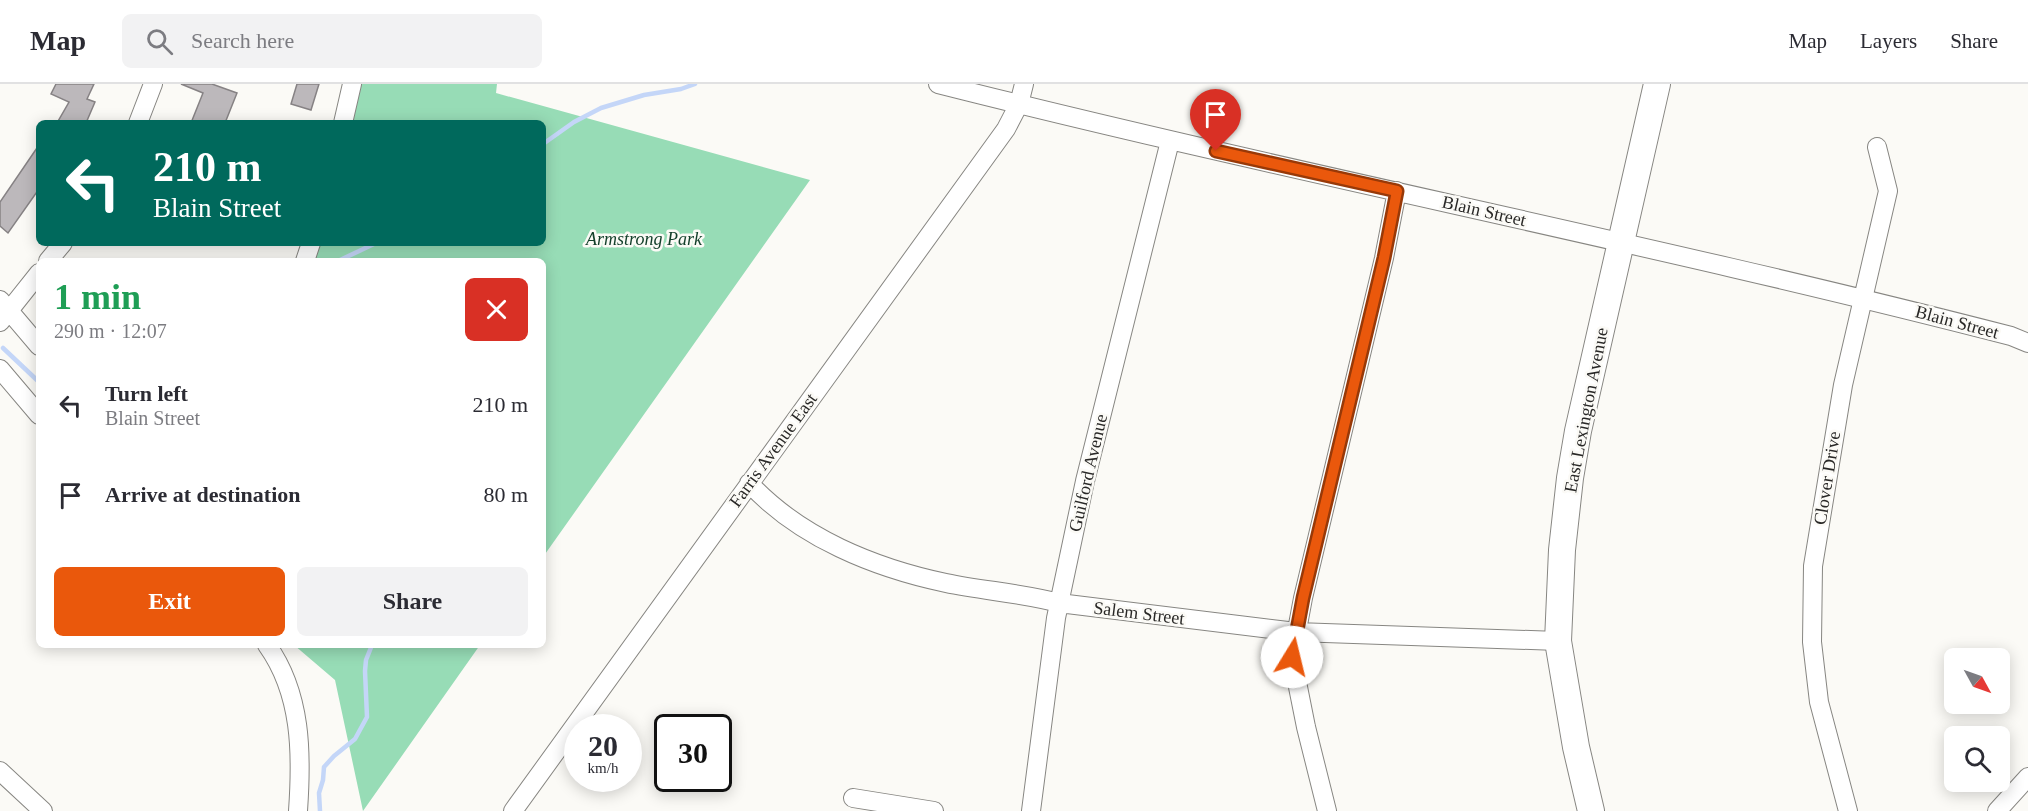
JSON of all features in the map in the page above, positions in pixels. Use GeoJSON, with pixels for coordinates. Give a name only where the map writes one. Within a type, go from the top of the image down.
{"type":"FeatureCollection","features":[{"type":"Feature","properties":{"kind":"main road","name":"East Lexington Avenue"},"geometry":{"type":"LineString","coordinates":[[1591,811],[1576,747],[1558,641],[1562,550],[1578,431],[1657,84]]}},
{"type":"Feature","properties":{"kind":"street"},"geometry":{"type":"LineString","coordinates":[[139,120],[153,84]]}},
{"type":"Feature","properties":{"kind":"street"},"geometry":{"type":"LineString","coordinates":[[344,120],[352,84]]}},
{"type":"Feature","properties":{"kind":"street","name":"Blain Street"},"geometry":{"type":"LineString","coordinates":[[938,84],[1170,141],[1864,298],[2011,336],[2028,343]]}},
{"type":"Feature","properties":{"kind":"street","name":"Farris Avenue East"},"geometry":{"type":"LineString","coordinates":[[513,811],[1006,129],[1018,104],[1024,84]]}},
{"type":"Feature","properties":{"kind":"street","name":"Guilford Avenue"},"geometry":{"type":"LineString","coordinates":[[1031,811],[1059,603],[1088,470],[1170,141]]}},
{"type":"Feature","properties":{"kind":"street","name":"Clover Drive"},"geometry":{"type":"LineString","coordinates":[[1848,811],[1819,702],[1812,642],[1813,566],[1843,385],[1888,191],[1877,147]]}},
{"type":"Feature","properties":{"kind":"street"},"geometry":{"type":"LineString","coordinates":[[1327,811],[1306,727],[1292,657],[1303,598],[1384,258],[1397,191]]}},
{"type":"Feature","properties":{"kind":"street"},"geometry":{"type":"LineString","coordinates":[[50,258],[60,246]]}},
{"type":"Feature","properties":{"kind":"street"},"geometry":{"type":"LineString","coordinates":[[36,276],[3,311],[36,343]]}},
{"type":"Feature","properties":{"kind":"street"},"geometry":{"type":"LineString","coordinates":[[0,369],[36,411]]}},
{"type":"Feature","properties":{"kind":"street","name":"Salem Street"},"geometry":{"type":"LineString","coordinates":[[749,483],[807,530],[879,565],[947,583],[1059,603],[1296,632],[1558,641]]}},
{"type":"Feature","properties":{"kind":"street"},"geometry":{"type":"LineString","coordinates":[[269,648],[291,696],[299,732],[301,769],[298,811]]}},
{"type":"Feature","properties":{"kind":"street"},"geometry":{"type":"LineString","coordinates":[[1,774],[43,811]]}},
{"type":"Feature","properties":{"kind":"street"},"geometry":{"type":"LineString","coordinates":[[1997,811],[2028,777]]}},
{"type":"Feature","properties":{"kind":"street"},"geometry":{"type":"LineString","coordinates":[[854,798],[934,811]]}},
{"type":"Feature","properties":{"kind":"green space","name":"Armstrong Park"},"geometry":{"type":"Polygon","coordinates":[[[350,84],[497,84],[496,93],[810,180],[546,553],[546,258],[306,258],[310,246],[546,246],[546,120],[343,120],[350,84]]]}},
{"type":"Feature","properties":{"kind":"green space"},"geometry":{"type":"Polygon","coordinates":[[[298,648],[478,648],[363,811],[335,680],[298,648]]]}},
{"type":"Feature","properties":{"kind":"building"},"geometry":{"type":"Polygon","coordinates":[[[56,84],[94,84],[87,99],[95,102],[87,120],[59,120],[69,102],[51,94],[56,84]]]}},
{"type":"Feature","properties":{"kind":"building"},"geometry":{"type":"Polygon","coordinates":[[[181,84],[212,84],[237,93],[226,120],[192,120],[203,93],[181,84]]]}},
{"type":"Feature","properties":{"kind":"building"},"geometry":{"type":"Polygon","coordinates":[[[297,84],[319,84],[311,110],[291,104],[297,84]]]}},
{"type":"Feature","properties":{"kind":"building"},"geometry":{"type":"Polygon","coordinates":[[[36,149],[36,193],[8,233],[0,226],[0,202],[36,149]]]}},
{"type":"Feature","properties":{"kind":"waterway"},"geometry":{"type":"LineString","coordinates":[[546,142],[574,122],[601,108],[644,95],[681,89],[695,84]]}},
{"type":"Feature","properties":{"kind":"waterway"},"geometry":{"type":"LineString","coordinates":[[344,258],[370,246]]}},
{"type":"Feature","properties":{"kind":"waterway"},"geometry":{"type":"LineString","coordinates":[[3,348],[36,379]]}},
{"type":"Feature","properties":{"kind":"waterway"},"geometry":{"type":"LineString","coordinates":[[320,811],[319,793],[324,767],[355,739],[367,717],[365,671],[371,648]]}},
{"type":"Feature","properties":{"kind":"route"},"geometry":{"type":"LineString","coordinates":[[1216,151],[1397,191],[1384,258],[1303,598],[1292,657]]}}]}
